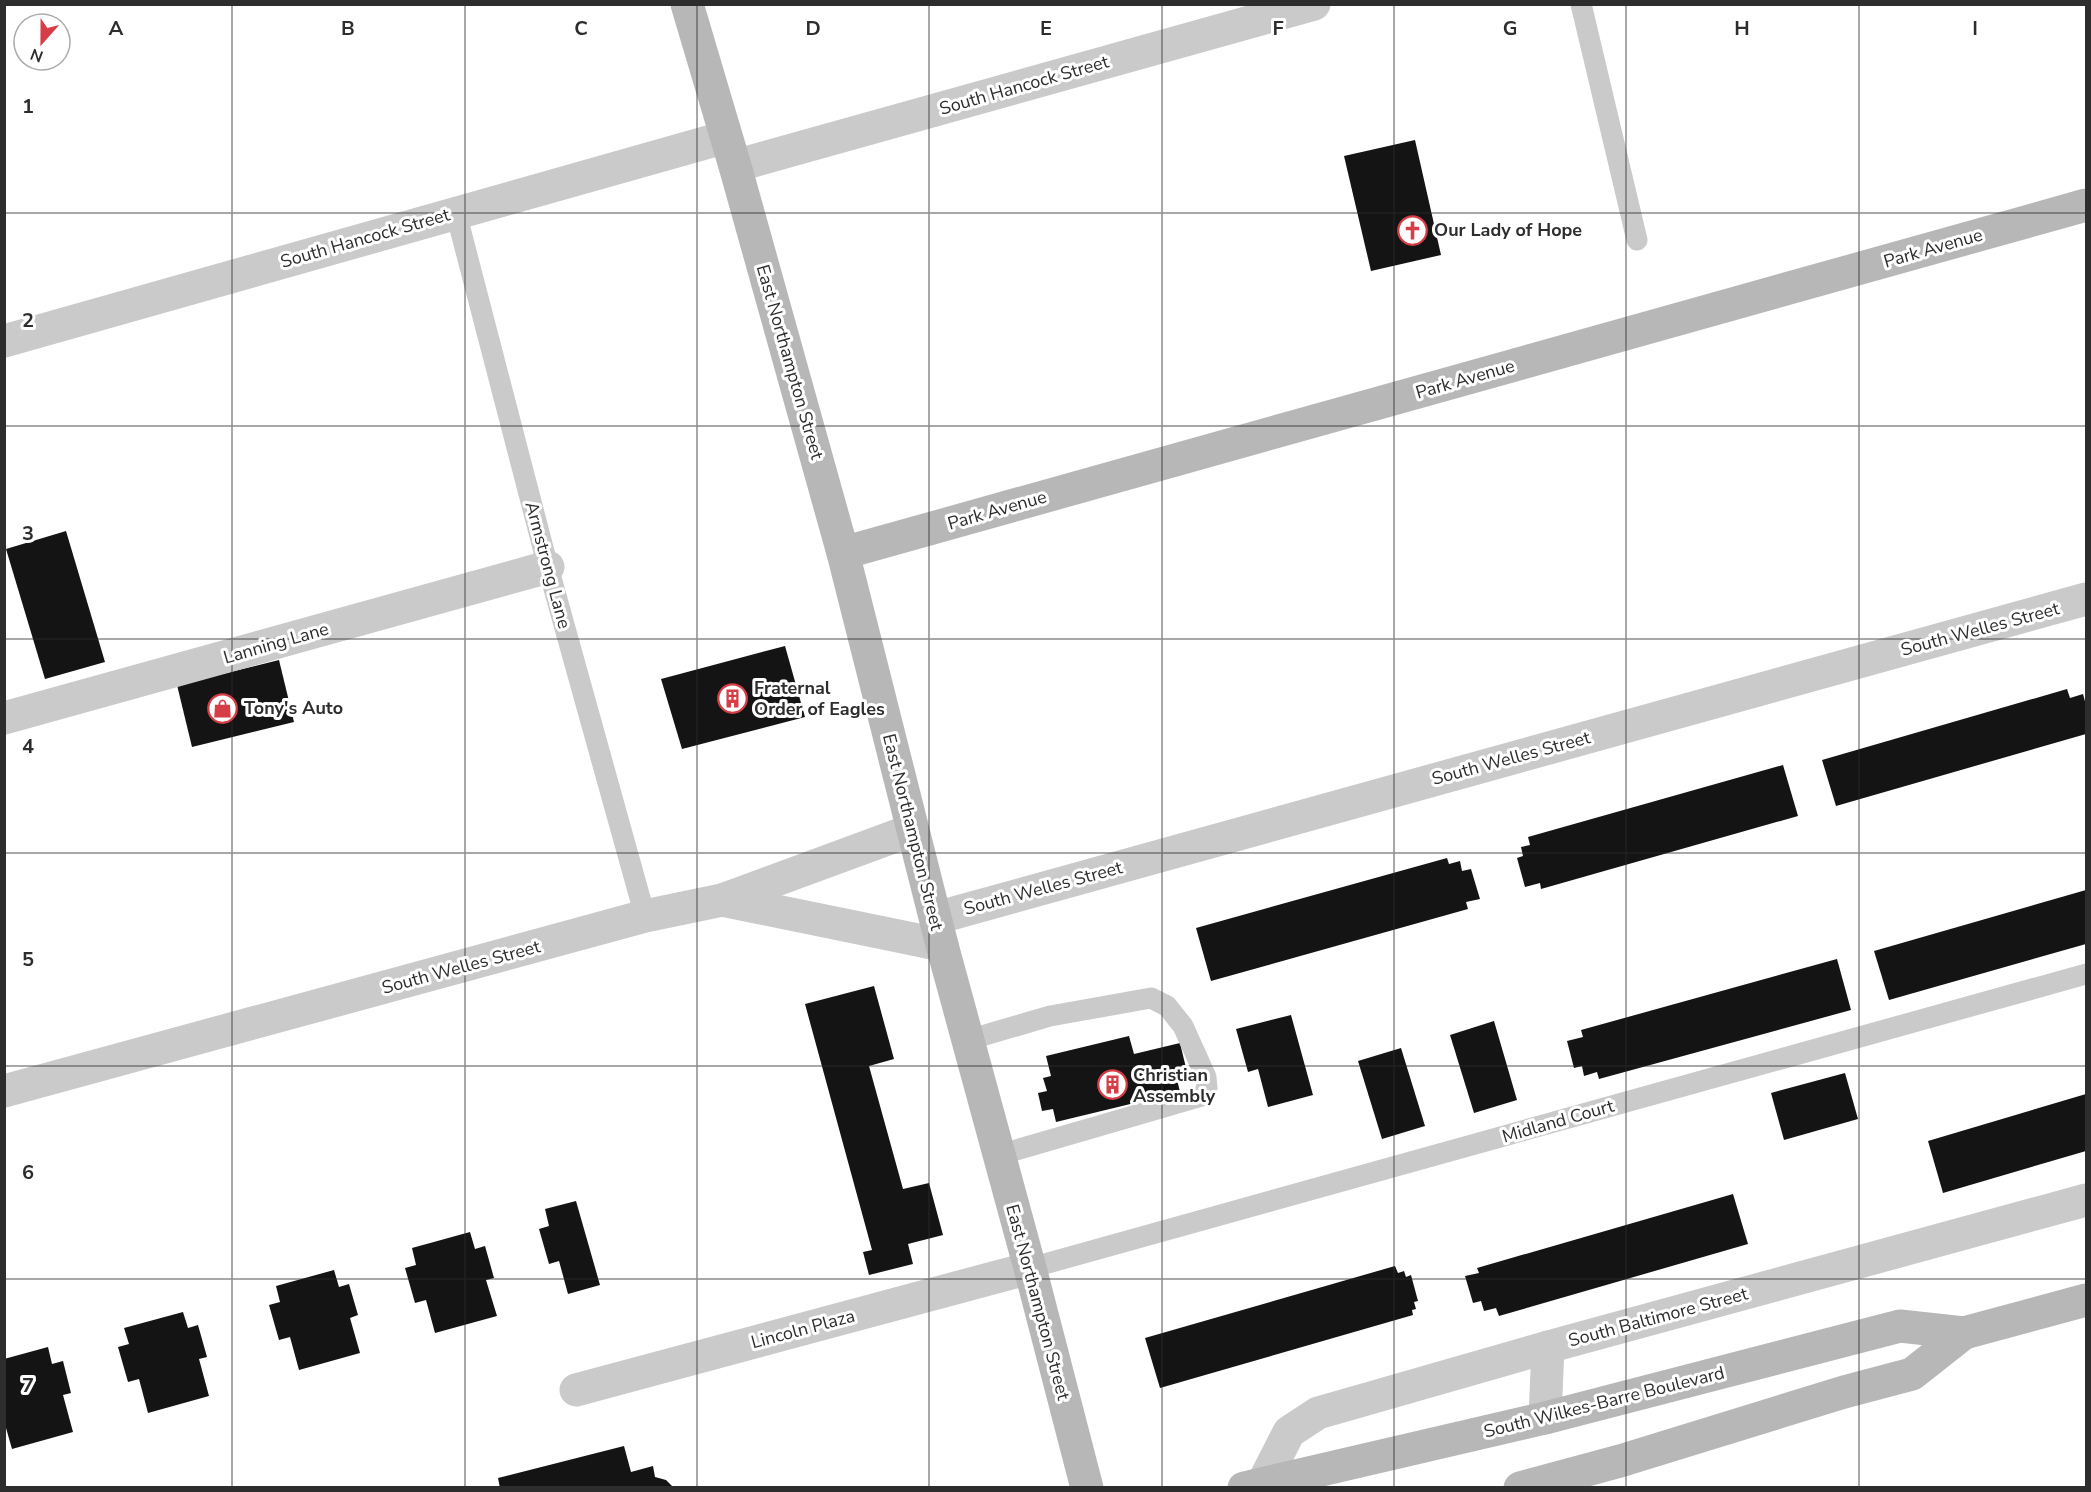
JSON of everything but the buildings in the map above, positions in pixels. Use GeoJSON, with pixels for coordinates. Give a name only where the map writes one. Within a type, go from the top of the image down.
{"type":"FeatureCollection","features":[{"type":"Feature","properties":{"kind":"main road","name":"East Northampton Street"},"geometry":{"type":"LineString","coordinates":[[687,4],[843,554],[912,830],[1087,1488]]}},
{"type":"Feature","properties":{"kind":"main road","name":"Park Avenue"},"geometry":{"type":"LineString","coordinates":[[843,554],[2086,205]]}},
{"type":"Feature","properties":{"kind":"main road","name":"South Wilkes-Barre Boulevard"},"geometry":{"type":"LineString","coordinates":[[1253,1485],[1545,1418],[1900,1326],[1964,1333],[2086,1300]]}},
{"type":"Feature","properties":{"kind":"main road","name":"South Wilkes-Barre Boulevard"},"geometry":{"type":"LineString","coordinates":[[1520,1488],[1620,1461],[1844,1392],[1912,1374],[1964,1333]]}},
{"type":"Feature","properties":{"kind":"street","name":"South Hancock Street"},"geometry":{"type":"LineString","coordinates":[[4,341],[456,213],[730,151],[1314,4]]}},
{"type":"Feature","properties":{"kind":"street","name":"Lanning Lane"},"geometry":{"type":"LineString","coordinates":[[4,718],[548,567]]}},
{"type":"Feature","properties":{"kind":"street","name":"South Welles Street"},"geometry":{"type":"LineString","coordinates":[[939,931],[2086,599]]}},
{"type":"Feature","properties":{"kind":"street","name":"South Welles Street"},"geometry":{"type":"LineString","coordinates":[[4,1091],[645,916],[722,900],[912,830]]}},
{"type":"Feature","properties":{"kind":"street"},"geometry":{"type":"LineString","coordinates":[[722,900],[939,931]]}},
{"type":"Feature","properties":{"kind":"street","name":"South Baltimore Street"},"geometry":{"type":"LineString","coordinates":[[1253,1485],[1289,1432],[1318,1413],[1548,1347],[2086,1200]]}},
{"type":"Feature","properties":{"kind":"street","name":"Lincoln Plaza"},"geometry":{"type":"LineString","coordinates":[[576,1390],[1030,1268]]}},
{"type":"Feature","properties":{"kind":"street"},"geometry":{"type":"LineString","coordinates":[[1545,1418],[1548,1347]]}},
{"type":"Feature","properties":{"kind":"lane"},"geometry":{"type":"LineString","coordinates":[[1581,4],[1637,240]]}},
{"type":"Feature","properties":{"kind":"lane","name":"Armstrong Lane"},"geometry":{"type":"LineString","coordinates":[[456,213],[548,567],[645,916]]}},
{"type":"Feature","properties":{"kind":"lane","name":"Midland Court"},"geometry":{"type":"LineString","coordinates":[[1030,1268],[2086,974]]}},
{"type":"Feature","properties":{"kind":"lane"},"geometry":{"type":"LineString","coordinates":[[968,1040],[1050,1016],[1151,998],[1167,1006],[1183,1026],[1206,1077],[1207,1089],[1202,1096],[999,1155]]}},
{"type":"Feature","properties":{"kind":"place","name":"Our Lady of Hope"},"geometry":{"type":"Point","coordinates":[1413,230]}},
{"type":"Feature","properties":{"kind":"place","name":"Fraternal Order of Eagles"},"geometry":{"type":"Point","coordinates":[733,698]}},
{"type":"Feature","properties":{"kind":"place","name":"Tony's Auto"},"geometry":{"type":"Point","coordinates":[223,708]}},
{"type":"Feature","properties":{"kind":"place","name":"Christian Assembly"},"geometry":{"type":"Point","coordinates":[1112,1085]}}]}
